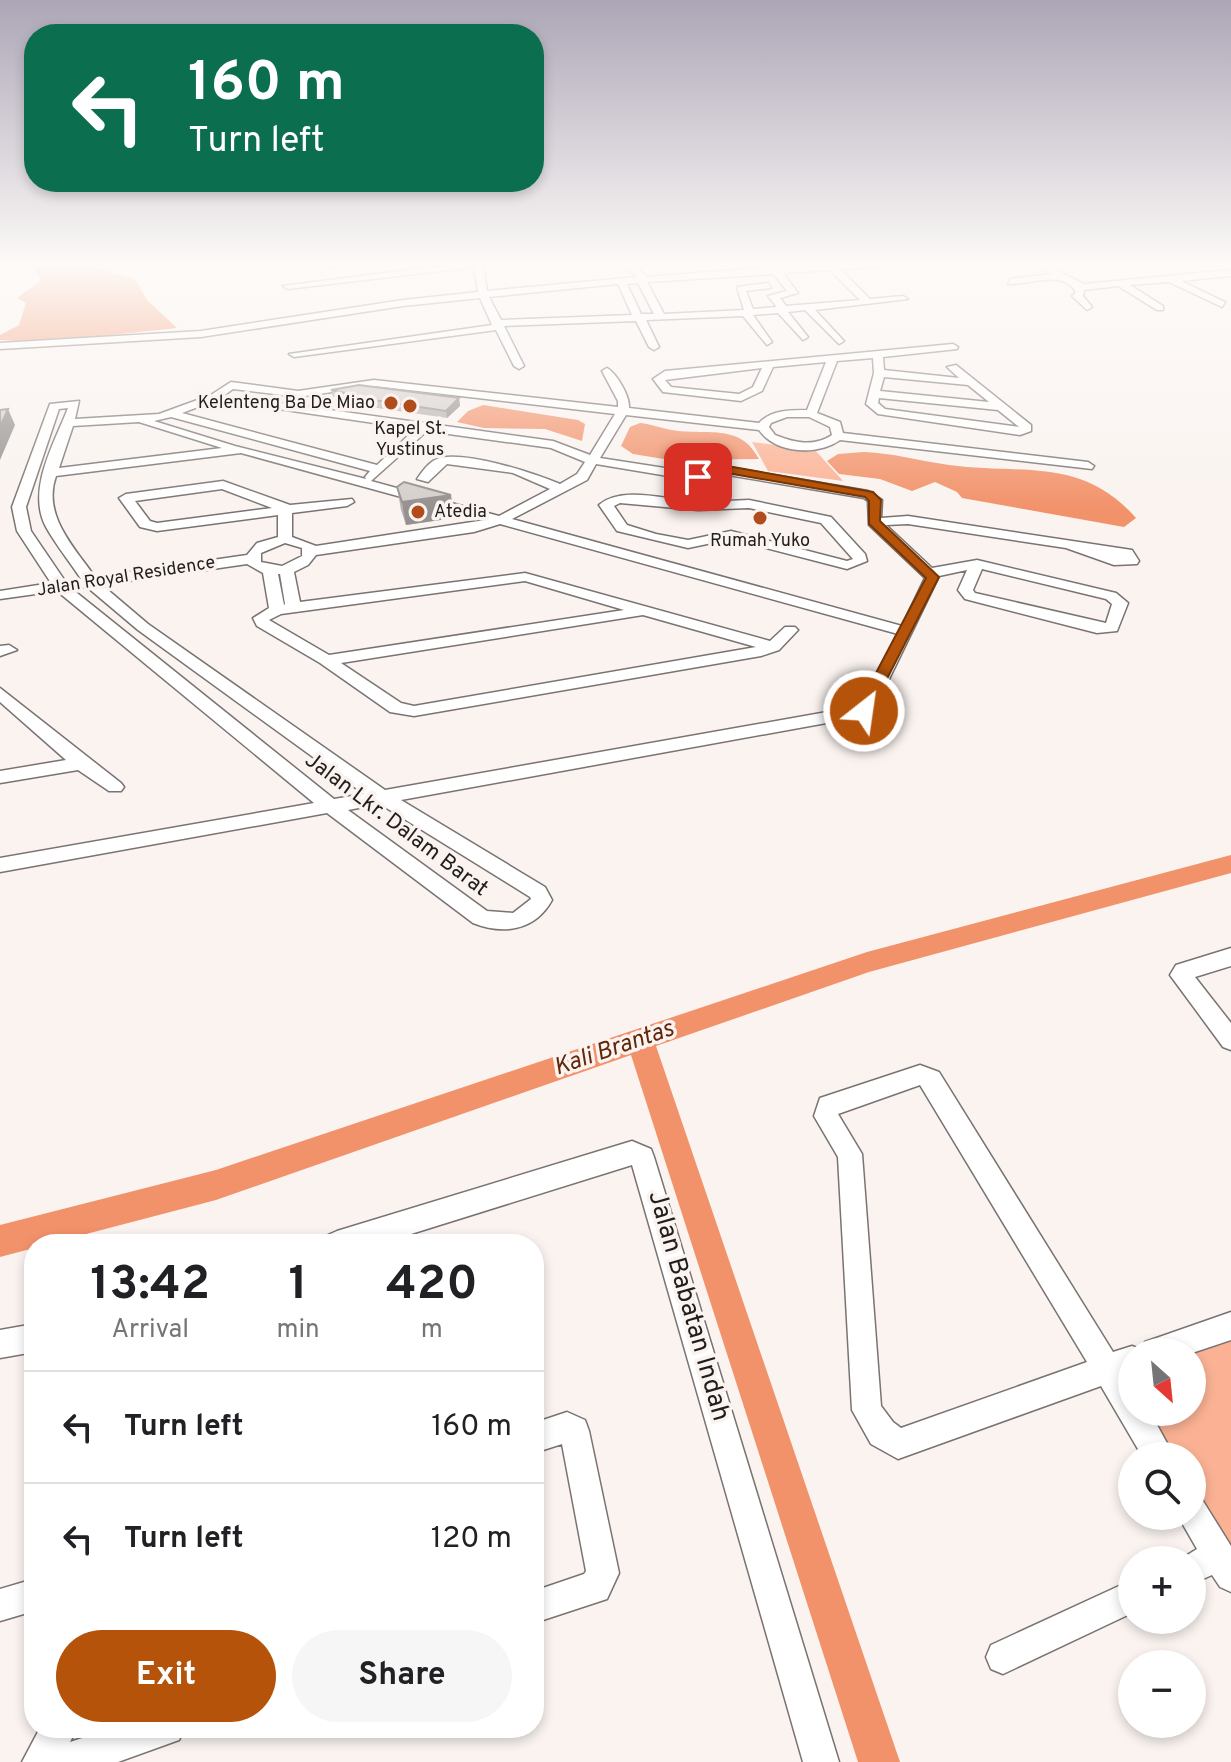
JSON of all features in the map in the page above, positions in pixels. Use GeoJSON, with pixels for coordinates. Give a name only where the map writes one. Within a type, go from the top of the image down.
{"type":"FeatureCollection","features":[{"type":"Feature","properties":{"kind":"street"},"geometry":{"type":"LineString","coordinates":[[0,346],[48,345]]}},
{"type":"Feature","properties":{"kind":"street"},"geometry":{"type":"LineString","coordinates":[[294,354],[355,345]]}},
{"type":"Feature","properties":{"kind":"street"},"geometry":{"type":"LineString","coordinates":[[508,345],[519,366]]}},
{"type":"Feature","properties":{"kind":"street"},"geometry":{"type":"LineString","coordinates":[[769,365],[761,385],[753,393],[735,398],[667,390],[659,376],[769,365],[878,356],[953,347]]}},
{"type":"Feature","properties":{"kind":"street"},"geometry":{"type":"LineString","coordinates":[[878,356],[884,374],[873,394],[872,404],[891,415],[1020,431],[1027,428],[952,367]]}},
{"type":"Feature","properties":{"kind":"street"},"geometry":{"type":"LineString","coordinates":[[805,413],[826,360]]}},
{"type":"Feature","properties":{"kind":"street"},"geometry":{"type":"LineString","coordinates":[[884,374],[966,366]]}},
{"type":"Feature","properties":{"kind":"street"},"geometry":{"type":"LineString","coordinates":[[311,551],[303,542],[279,540],[254,552],[251,559],[260,568],[278,570],[304,562],[311,551],[474,528],[501,520],[582,477],[623,411],[624,401],[607,371]]}},
{"type":"Feature","properties":{"kind":"street"},"geometry":{"type":"LineString","coordinates":[[884,374],[967,382]]}},
{"type":"Feature","properties":{"kind":"street"},"geometry":{"type":"LineString","coordinates":[[67,423],[141,421],[171,414],[215,397],[231,385],[287,393],[374,383],[763,427],[771,438],[795,446],[822,445],[838,436],[1088,466]]}},
{"type":"Feature","properties":{"kind":"street"},"geometry":{"type":"LineString","coordinates":[[272,405],[287,393]]}},
{"type":"Feature","properties":{"kind":"street"},"geometry":{"type":"LineString","coordinates":[[873,394],[999,407]]}},
{"type":"Feature","properties":{"kind":"street"},"geometry":{"type":"LineString","coordinates":[[215,397],[553,445],[592,460],[698,477],[733,470],[868,495],[875,500],[874,522]]}},
{"type":"Feature","properties":{"kind":"street","name":"Jalan Lkr. Dalam Barat"},"geometry":{"type":"LineString","coordinates":[[75,403],[51,473],[45,505],[52,525],[92,584],[143,627],[379,795],[528,885],[542,900],[539,905],[511,923],[488,921],[330,806],[62,588],[24,531],[19,507],[54,406],[75,403]]}},
{"type":"Feature","properties":{"kind":"street"},"geometry":{"type":"LineString","coordinates":[[763,427],[774,416],[805,413],[836,425],[838,436]]}},
{"type":"Feature","properties":{"kind":"street"},"geometry":{"type":"LineString","coordinates":[[171,414],[379,469]]}},
{"type":"Feature","properties":{"kind":"street"},"geometry":{"type":"LineString","coordinates":[[141,421],[907,632]]}},
{"type":"Feature","properties":{"kind":"street"},"geometry":{"type":"LineString","coordinates":[[365,482],[424,427]]}},
{"type":"Feature","properties":{"kind":"street"},"geometry":{"type":"LineString","coordinates":[[51,473],[241,449]]}},
{"type":"Feature","properties":{"kind":"street"},"geometry":{"type":"LineString","coordinates":[[423,479],[439,462],[447,460],[516,470],[561,489]]}},
{"type":"Feature","properties":{"kind":"street"},"geometry":{"type":"LineString","coordinates":[[698,477],[698,506]]}},
{"type":"Feature","properties":{"kind":"street"},"geometry":{"type":"LineString","coordinates":[[277,507],[219,485],[126,498],[145,524],[157,527],[277,507],[347,502]]}},
{"type":"Feature","properties":{"kind":"street"},"geometry":{"type":"LineString","coordinates":[[618,499],[698,506],[746,503],[826,520],[860,561],[847,565],[731,535],[688,544],[654,538],[622,528],[606,505],[618,499]]}},
{"type":"Feature","properties":{"kind":"street"},"geometry":{"type":"LineString","coordinates":[[277,507],[279,540]]}},
{"type":"Feature","properties":{"kind":"street"},"geometry":{"type":"LineString","coordinates":[[874,522],[908,520],[1072,547]]}},
{"type":"Feature","properties":{"kind":"street"},"geometry":{"type":"LineString","coordinates":[[0,865],[379,795],[859,712],[867,708],[933,582],[930,573],[874,522]]}},
{"type":"Feature","properties":{"kind":"street","name":"Jalan Royal Residence"},"geometry":{"type":"LineString","coordinates":[[0,595],[251,559]]}},
{"type":"Feature","properties":{"kind":"street"},"geometry":{"type":"LineString","coordinates":[[930,573],[977,564],[1111,596],[1120,603],[1112,628],[1097,628],[970,596],[965,590],[977,564]]}},
{"type":"Feature","properties":{"kind":"street"},"geometry":{"type":"LineString","coordinates":[[278,570],[285,609]]}},
{"type":"Feature","properties":{"kind":"street"},"geometry":{"type":"LineString","coordinates":[[773,647],[525,577],[285,609],[267,612],[261,618],[262,623],[326,660],[396,708],[414,711],[773,647],[790,630]]}},
{"type":"Feature","properties":{"kind":"street"},"geometry":{"type":"LineString","coordinates":[[326,660],[647,610]]}},
{"type":"Feature","properties":{"kind":"street"},"geometry":{"type":"LineString","coordinates":[[0,693],[7,708],[115,787]]}},
{"type":"Feature","properties":{"kind":"street"},"geometry":{"type":"LineString","coordinates":[[0,777],[81,763]]}},
{"type":"Feature","properties":{"kind":"street"},"geometry":{"type":"LineString","coordinates":[[1231,957],[1184,971],[1181,975],[1231,1040]]}},
{"type":"Feature","properties":{"kind":"street"},"geometry":{"type":"LineString","coordinates":[[920,1075],[931,1079],[1119,1364],[898,1444],[882,1433],[867,1410],[850,1154],[826,1116],[828,1106],[920,1075]]}},
{"type":"Feature","properties":{"kind":"street","name":"Jalan Babatan Indah"},"geometry":{"type":"LineString","coordinates":[[369,1234],[632,1153],[642,1157],[821,1762]]}},
{"type":"Feature","properties":{"kind":"street"},"geometry":{"type":"LineString","coordinates":[[1196,1338],[1231,1326]]}},
{"type":"Feature","properties":{"kind":"street"},"geometry":{"type":"LineString","coordinates":[[0,1344],[24,1340]]}},
{"type":"Feature","properties":{"kind":"street"},"geometry":{"type":"LineString","coordinates":[[544,1435],[567,1427],[574,1431],[603,1573],[595,1587],[544,1604]]}},
{"type":"Feature","properties":{"kind":"street"},"geometry":{"type":"LineString","coordinates":[[1199,1530],[1214,1567]]}},
{"type":"Feature","properties":{"kind":"street"},"geometry":{"type":"LineString","coordinates":[[0,1605],[24,1598]]}},
{"type":"Feature","properties":{"kind":"street"},"geometry":{"type":"LineString","coordinates":[[1003,1657],[1118,1603]]}},
{"type":"Feature","properties":{"kind":"street"},"geometry":{"type":"LineString","coordinates":[[40,1762],[54,1738]]}},
{"type":"Feature","properties":{"kind":"street"},"geometry":{"type":"LineString","coordinates":[[62,1738],[66,1762],[137,1738]]}},
{"type":"Feature","properties":{"kind":"shaded area"},"geometry":{"type":"Polygon","coordinates":[[[483,405],[578,420],[585,424],[582,441],[545,429],[484,428],[457,422],[468,411],[483,405]]]}},
{"type":"Feature","properties":{"kind":"shaded area"},"geometry":{"type":"Polygon","coordinates":[[[640,423],[672,430],[732,435],[751,447],[759,459],[670,460],[633,454],[621,446],[630,427],[640,423]]]}},
{"type":"Feature","properties":{"kind":"shaded area"},"geometry":{"type":"Polygon","coordinates":[[[752,442],[815,450],[843,481],[768,471],[752,442]]]}},
{"type":"Feature","properties":{"kind":"shaded area"},"geometry":{"type":"Polygon","coordinates":[[[864,452],[949,465],[1049,472],[1072,477],[1094,485],[1115,498],[1136,518],[1124,527],[962,498],[957,492],[935,482],[912,491],[880,479],[839,474],[827,461],[838,454],[864,452]]]}},
{"type":"Feature","properties":{"kind":"shaded area"},"geometry":{"type":"Polygon","coordinates":[[[1231,1326],[1231,1576],[1203,1530],[1206,1530],[1206,1442],[1151,1442],[1141,1426],[1206,1426],[1206,1343],[1231,1326]]]}},
{"type":"Feature","properties":{"kind":"building"},"geometry":{"type":"Polygon","coordinates":[[[359,385],[459,398],[446,411],[354,397],[356,395],[331,390],[359,385]]]}},
{"type":"Feature","properties":{"kind":"building"},"geometry":{"type":"Polygon","coordinates":[[[8,409],[0,427],[0,410],[8,409]]]}},
{"type":"Feature","properties":{"kind":"building"},"geometry":{"type":"Polygon","coordinates":[[[404,482],[451,495],[402,502],[397,487],[404,482]]]}},
{"type":"Feature","properties":{"kind":"waterway","name":"Kali Brantas"},"geometry":{"type":"LineString","coordinates":[[640,1040],[867,962],[1231,864]]}},
{"type":"Feature","properties":{"kind":"waterway","name":"Kali Brantas"},"geometry":{"type":"LineString","coordinates":[[27,1234],[216,1185],[640,1040]]}},
{"type":"Feature","properties":{"kind":"waterway"},"geometry":{"type":"LineString","coordinates":[[640,1040],[879,1762]]}},
{"type":"Feature","properties":{"kind":"waterway","name":"Kali Brantas"},"geometry":{"type":"LineString","coordinates":[[0,1241],[24,1235]]}},
{"type":"Feature","properties":{"kind":"place","name":"Kelenteng Ba De Miao"},"geometry":{"type":"Point","coordinates":[391,403]}},
{"type":"Feature","properties":{"kind":"place","name":"Kapel St. Yustinus"},"geometry":{"type":"Point","coordinates":[410,406]}},
{"type":"Feature","properties":{"kind":"place","name":"Atedia"},"geometry":{"type":"Point","coordinates":[418,512]}},
{"type":"Feature","properties":{"kind":"place","name":"Rumah Yuko"},"geometry":{"type":"Point","coordinates":[760,518]}},
{"type":"Feature","properties":{"kind":"route"},"geometry":{"type":"LineString","coordinates":[[698,477],[733,470],[873,497],[874,522],[933,577],[864,711]]}}]}
